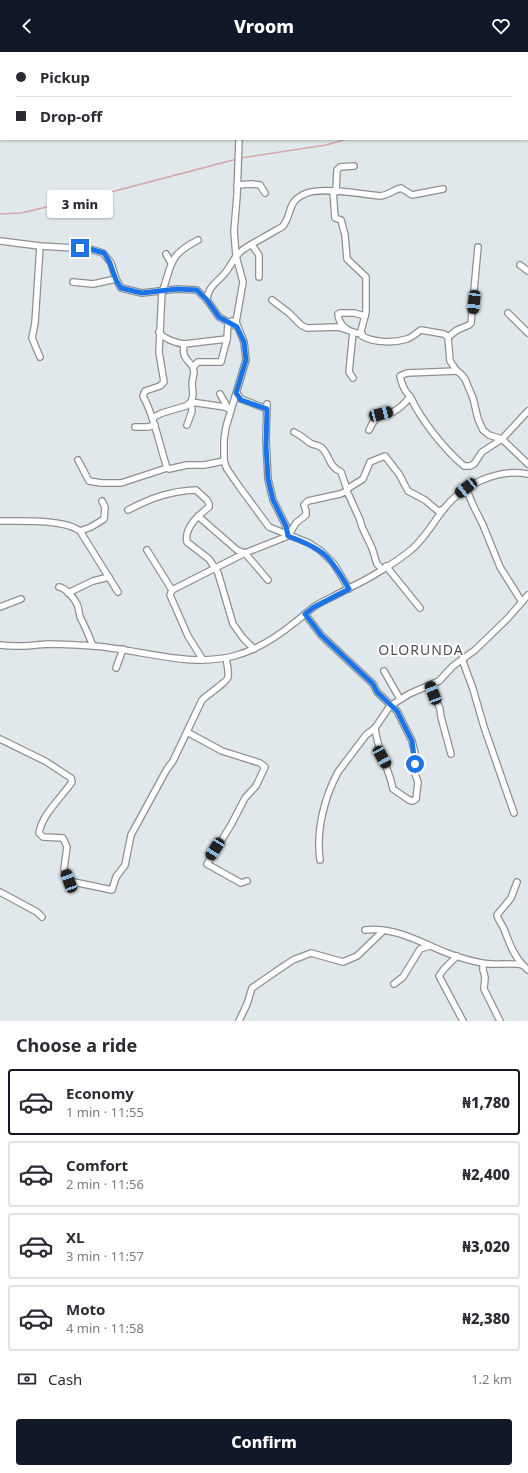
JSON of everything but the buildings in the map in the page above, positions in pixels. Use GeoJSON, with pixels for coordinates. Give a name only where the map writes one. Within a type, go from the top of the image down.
{"type":"FeatureCollection","features":[{"type":"Feature","properties":{"kind":"street"},"geometry":{"type":"LineString","coordinates":[[239,140],[234,231],[236,256],[243,282],[237,327],[244,342],[246,360],[236,393],[229,409],[224,440],[224,461],[227,469],[236,482],[270,527],[288,536],[309,543],[331,560],[349,589]]}},
{"type":"Feature","properties":{"kind":"street"},"geometry":{"type":"LineString","coordinates":[[354,166],[340,167],[337,170],[334,192],[335,218],[340,220],[345,235],[348,259],[366,276],[366,312],[362,326],[362,334]]}},
{"type":"Feature","properties":{"kind":"street"},"geometry":{"type":"LineString","coordinates":[[237,186],[250,184],[260,185],[265,194]]}},
{"type":"Feature","properties":{"kind":"street"},"geometry":{"type":"LineString","coordinates":[[207,300],[210,287],[226,273],[236,256],[243,250],[283,226],[290,208],[297,199],[307,193],[315,191],[386,196],[395,189],[401,188],[412,195],[443,189]]}},
{"type":"Feature","properties":{"kind":"street"},"geometry":{"type":"LineString","coordinates":[[167,468],[155,425],[144,396],[145,391],[160,386],[164,382],[159,352],[159,332],[163,290],[171,263],[175,256],[182,250],[198,240]]}},
{"type":"Feature","properties":{"kind":"street"},"geometry":{"type":"LineString","coordinates":[[0,241],[40,246],[90,249],[104,253],[121,288],[142,293],[163,290],[197,290],[207,300],[219,317],[237,327]]}},
{"type":"Feature","properties":{"kind":"street"},"geometry":{"type":"LineString","coordinates":[[252,245],[259,255],[259,277]]}},
{"type":"Feature","properties":{"kind":"street"},"geometry":{"type":"LineString","coordinates":[[40,246],[35,323],[32,338],[40,357]]}},
{"type":"Feature","properties":{"kind":"street"},"geometry":{"type":"LineString","coordinates":[[478,247],[472,322],[469,325],[451,333],[448,337],[450,361],[457,371],[462,374],[468,384],[478,419],[483,430],[489,435],[502,439],[528,464]]}},
{"type":"Feature","properties":{"kind":"street"},"geometry":{"type":"LineString","coordinates":[[166,254],[171,263]]}},
{"type":"Feature","properties":{"kind":"street"},"geometry":{"type":"LineString","coordinates":[[520,265],[528,271]]}},
{"type":"Feature","properties":{"kind":"street"},"geometry":{"type":"LineString","coordinates":[[73,282],[93,284],[116,280]]}},
{"type":"Feature","properties":{"kind":"street"},"geometry":{"type":"LineString","coordinates":[[272,300],[289,313],[301,325],[307,328],[338,327],[382,342],[397,341],[408,338],[421,330],[444,334],[448,337]]}},
{"type":"Feature","properties":{"kind":"street"},"geometry":{"type":"LineString","coordinates":[[347,330],[338,317],[338,314],[354,313],[365,316]]}},
{"type":"Feature","properties":{"kind":"street"},"geometry":{"type":"LineString","coordinates":[[508,313],[528,333]]}},
{"type":"Feature","properties":{"kind":"street"},"geometry":{"type":"LineString","coordinates":[[228,323],[237,319]]}},
{"type":"Feature","properties":{"kind":"street"},"geometry":{"type":"LineString","coordinates":[[193,367],[198,362],[221,362],[227,339],[228,323]]}},
{"type":"Feature","properties":{"kind":"street"},"geometry":{"type":"LineString","coordinates":[[159,332],[162,336],[177,343],[184,344],[227,339]]}},
{"type":"Feature","properties":{"kind":"street"},"geometry":{"type":"LineString","coordinates":[[353,332],[349,372],[353,378]]}},
{"type":"Feature","properties":{"kind":"street"},"geometry":{"type":"LineString","coordinates":[[152,418],[162,412],[186,406],[190,402],[193,395],[192,382],[194,373],[193,367],[185,358],[184,344]]}},
{"type":"Feature","properties":{"kind":"street"},"geometry":{"type":"LineString","coordinates":[[457,371],[407,373],[400,376],[416,409],[438,440],[464,466],[474,464],[482,452],[502,439],[528,411]]}},
{"type":"Feature","properties":{"kind":"street"},"geometry":{"type":"LineString","coordinates":[[236,393],[241,400],[267,406],[266,446],[268,479],[273,500],[286,526],[288,536]]}},
{"type":"Feature","properties":{"kind":"street"},"geometry":{"type":"LineString","coordinates":[[220,394],[229,409]]}},
{"type":"Feature","properties":{"kind":"street"},"geometry":{"type":"LineString","coordinates":[[369,430],[372,423],[381,414],[393,412],[410,397]]}},
{"type":"Feature","properties":{"kind":"street"},"geometry":{"type":"LineString","coordinates":[[190,402],[229,409]]}},
{"type":"Feature","properties":{"kind":"street"},"geometry":{"type":"LineString","coordinates":[[187,426],[192,411],[190,402]]}},
{"type":"Feature","properties":{"kind":"street"},"geometry":{"type":"LineString","coordinates":[[135,427],[148,427],[155,425]]}},
{"type":"Feature","properties":{"kind":"street"},"geometry":{"type":"LineString","coordinates":[[294,432],[322,448],[334,469],[341,472],[377,564],[384,568],[420,608]]}},
{"type":"Feature","properties":{"kind":"street"},"geometry":{"type":"LineString","coordinates":[[203,660],[182,623],[170,595],[172,590],[244,553],[288,536],[296,523],[306,515],[304,504],[308,501],[340,494],[347,490],[363,479],[370,462],[385,456],[399,474],[408,491],[425,500],[438,511],[444,509]]}},
{"type":"Feature","properties":{"kind":"street"},"geometry":{"type":"LineString","coordinates":[[78,460],[89,481],[101,483],[121,483],[167,468],[173,469],[187,465],[204,466],[224,461]]}},
{"type":"Feature","properties":{"kind":"street"},"geometry":{"type":"LineString","coordinates":[[0,645],[16,647],[47,644],[93,646],[123,649],[167,657],[203,660],[226,658],[254,649],[273,638],[314,607],[349,589],[410,550],[420,541],[444,509],[466,488],[478,481],[491,477],[520,472],[528,474]]}},
{"type":"Feature","properties":{"kind":"street"},"geometry":{"type":"LineString","coordinates":[[466,488],[500,567],[522,602]]}},
{"type":"Feature","properties":{"kind":"street"},"geometry":{"type":"LineString","coordinates":[[128,510],[147,500],[179,492],[196,490],[207,500],[209,507],[192,523],[187,536],[187,542],[209,559],[215,568],[234,624],[254,649]]}},
{"type":"Feature","properties":{"kind":"street"},"geometry":{"type":"LineString","coordinates":[[80,531],[91,527],[104,519],[105,507],[102,501]]}},
{"type":"Feature","properties":{"kind":"street"},"geometry":{"type":"LineString","coordinates":[[198,516],[237,550],[244,553],[268,580]]}},
{"type":"Feature","properties":{"kind":"street"},"geometry":{"type":"LineString","coordinates":[[0,521],[38,521],[75,527],[80,531],[118,592]]}},
{"type":"Feature","properties":{"kind":"street"},"geometry":{"type":"LineString","coordinates":[[147,550],[172,590]]}},
{"type":"Feature","properties":{"kind":"street"},"geometry":{"type":"LineString","coordinates":[[68,593],[109,577]]}},
{"type":"Feature","properties":{"kind":"street"},"geometry":{"type":"LineString","coordinates":[[59,586],[68,593],[76,603],[79,614],[93,646]]}},
{"type":"Feature","properties":{"kind":"street"},"geometry":{"type":"LineString","coordinates":[[320,860],[319,833],[322,814],[334,778],[366,735],[375,728],[390,706],[400,699],[439,681],[452,666],[475,650],[508,618],[528,595]]}},
{"type":"Feature","properties":{"kind":"street"},"geometry":{"type":"LineString","coordinates":[[0,607],[21,599]]}},
{"type":"Feature","properties":{"kind":"street"},"geometry":{"type":"LineString","coordinates":[[305,614],[321,635],[373,684],[377,692],[397,711],[412,741],[415,754],[415,774],[418,782],[416,798],[413,801],[409,800],[393,789],[391,775],[382,757],[375,728]]}},
{"type":"Feature","properties":{"kind":"street"},"geometry":{"type":"LineString","coordinates":[[116,668],[123,649]]}},
{"type":"Feature","properties":{"kind":"street"},"geometry":{"type":"LineString","coordinates":[[0,739],[45,761],[71,778],[70,784],[51,808],[38,833],[43,837],[63,838],[67,847],[64,869],[69,881],[112,890],[116,877],[125,865],[131,835],[167,769],[173,761],[202,700],[228,680],[229,676],[226,658]]}},
{"type":"Feature","properties":{"kind":"street"},"geometry":{"type":"LineString","coordinates":[[462,659],[514,813]]}},
{"type":"Feature","properties":{"kind":"street"},"geometry":{"type":"LineString","coordinates":[[384,671],[400,699]]}},
{"type":"Feature","properties":{"kind":"street"},"geometry":{"type":"LineString","coordinates":[[430,685],[440,709],[451,754]]}},
{"type":"Feature","properties":{"kind":"street"},"geometry":{"type":"LineString","coordinates":[[187,732],[222,751],[260,763],[266,767],[256,786],[245,798],[231,825],[207,864],[241,883],[247,881]]}},
{"type":"Feature","properties":{"kind":"street"},"geometry":{"type":"LineString","coordinates":[[517,882],[511,898],[497,915],[508,942],[522,965],[528,970]]}},
{"type":"Feature","properties":{"kind":"street"},"geometry":{"type":"LineString","coordinates":[[0,892],[37,912],[42,917]]}},
{"type":"Feature","properties":{"kind":"street"},"geometry":{"type":"LineString","coordinates":[[365,930],[403,934],[430,946],[483,964],[522,965]]}},
{"type":"Feature","properties":{"kind":"street"},"geometry":{"type":"LineString","coordinates":[[239,1021],[247,1004],[252,988],[293,960],[311,953],[343,962],[357,956],[383,931]]}},
{"type":"Feature","properties":{"kind":"street"},"geometry":{"type":"LineString","coordinates":[[394,984],[403,977],[420,949],[430,946]]}},
{"type":"Feature","properties":{"kind":"street"},"geometry":{"type":"LineString","coordinates":[[457,956],[439,976],[463,1021]]}},
{"type":"Feature","properties":{"kind":"street"},"geometry":{"type":"LineString","coordinates":[[483,964],[485,977],[484,989],[500,1021]]}},
{"type":"Feature","properties":{"kind":"waterway"},"geometry":{"type":"LineString","coordinates":[[241,158],[326,145],[344,140]]}},
{"type":"Feature","properties":{"kind":"waterway"},"geometry":{"type":"LineString","coordinates":[[0,214],[21,213],[111,192],[237,159]]}},
{"type":"Feature","properties":{"kind":"district","name":"OLORUNDA"},"geometry":{"type":"Point","coordinates":[421,649]}},
{"type":"Feature","properties":{"kind":"route"},"geometry":{"type":"LineString","coordinates":[[80,248],[104,253],[104,256],[110,263],[116,280],[121,288],[142,293],[177,289],[197,290],[203,295],[219,317],[237,327],[244,342],[246,360],[236,393],[241,400],[267,409],[266,446],[268,479],[273,500],[286,526],[288,536],[309,543],[321,551],[334,564],[349,589],[325,600],[305,614],[321,635],[336,651],[373,684],[377,692],[397,711],[412,741],[415,754],[415,764]]}}]}
